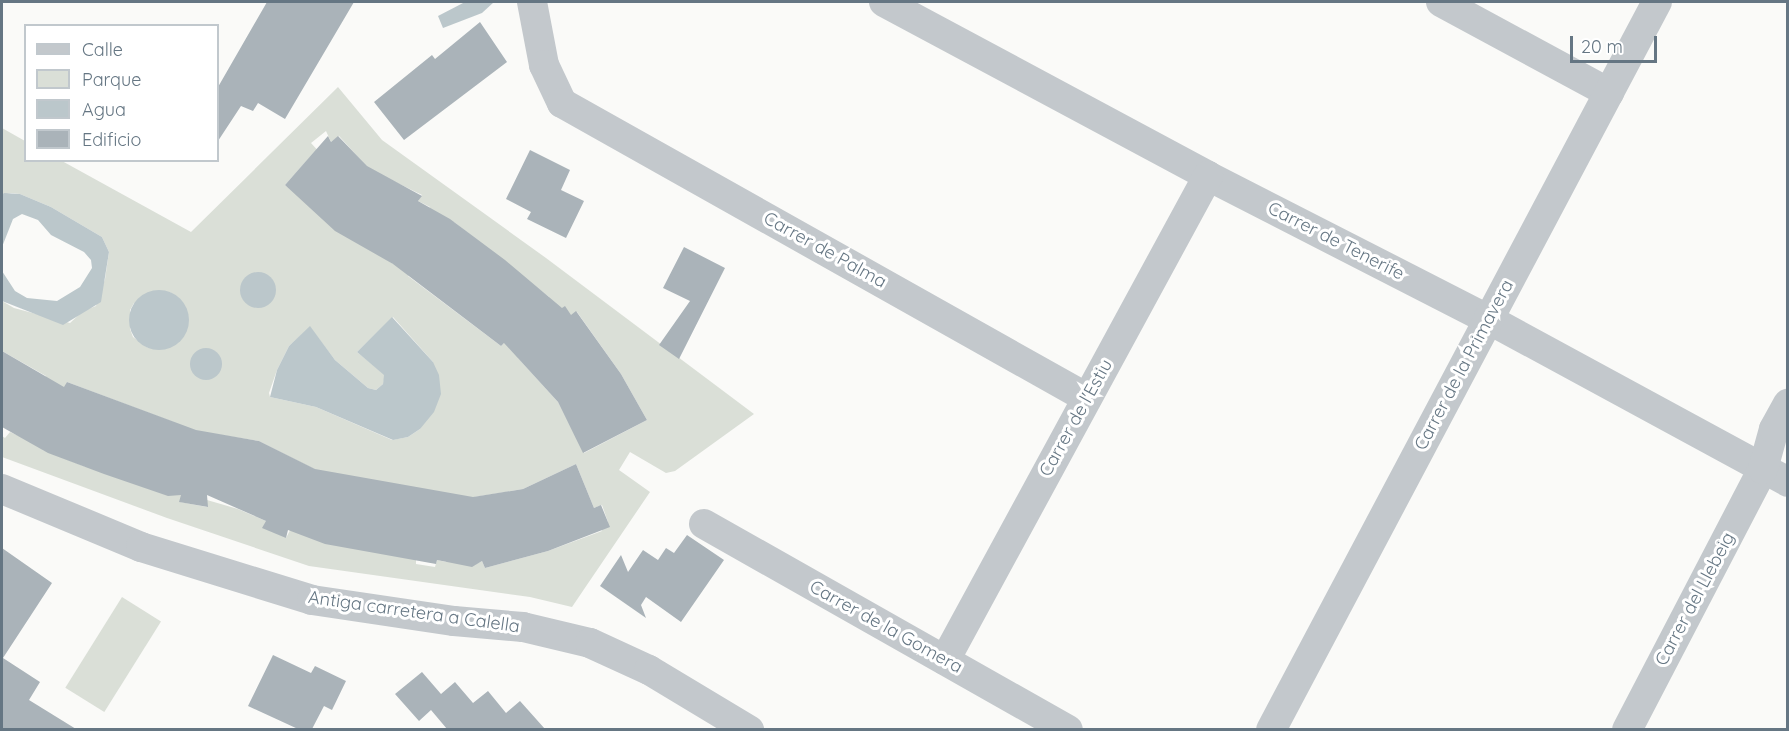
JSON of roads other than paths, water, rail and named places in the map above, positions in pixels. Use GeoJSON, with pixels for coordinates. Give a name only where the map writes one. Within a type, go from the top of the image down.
{"type":"FeatureCollection","features":[{"type":"Feature","properties":{"kind":"street","name":"Carrer de Palma"},"geometry":{"type":"LineString","coordinates":[[532,2],[544,65],[562,103],[1087,398]]}},
{"type":"Feature","properties":{"kind":"street","name":"Carrer de Tenerife"},"geometry":{"type":"LineString","coordinates":[[884,2],[1208,176],[1488,319],[1775,476]]}},
{"type":"Feature","properties":{"kind":"street"},"geometry":{"type":"LineString","coordinates":[[1441,2],[1609,93]]}},
{"type":"Feature","properties":{"kind":"street","name":"Carrer de la Primavera"},"geometry":{"type":"LineString","coordinates":[[1271,729],[1657,2]]}},
{"type":"Feature","properties":{"kind":"street","name":"Carrer de l'Estiu"},"geometry":{"type":"LineString","coordinates":[[945,660],[1208,176]]}},
{"type":"Feature","properties":{"kind":"street","name":"Carrer del Llebeig"},"geometry":{"type":"LineString","coordinates":[[1775,476],[1774,429],[1788,404]]}},
{"type":"Feature","properties":{"kind":"street","name":"Carrer del Llebeig"},"geometry":{"type":"LineString","coordinates":[[1627,729],[1775,476],[1788,446]]}},
{"type":"Feature","properties":{"kind":"street","name":"Antiga carretera a Calella"},"geometry":{"type":"LineString","coordinates":[[2,489],[141,547],[312,600],[434,618],[523,627],[590,643],[649,670],[749,729]]}},
{"type":"Feature","properties":{"kind":"street","name":"Carrer de la Gomera"},"geometry":{"type":"LineString","coordinates":[[704,524],[1068,729]]}},
{"type":"Feature","properties":{"kind":"water"},"geometry":{"type":"Polygon","coordinates":[[[465,2],[494,2],[482,13],[443,28],[438,16],[465,2]]]}},
{"type":"Feature","properties":{"kind":"water"},"geometry":{"type":"Polygon","coordinates":[[[4,193],[20,194],[51,207],[102,237],[109,252],[101,302],[63,325],[2,301],[2,271],[15,291],[27,298],[57,301],[80,287],[92,268],[91,260],[84,252],[51,235],[38,220],[22,214],[13,219],[2,247],[2,195],[4,193]]]}},
{"type":"Feature","properties":{"kind":"water"},"geometry":{"type":"Polygon","coordinates":[[[258,272],[270,278],[276,290],[270,302],[258,308],[246,302],[240,290],[246,278],[258,272]]]}},
{"type":"Feature","properties":{"kind":"water"},"geometry":{"type":"Polygon","coordinates":[[[159,290],[176,295],[184,303],[189,320],[184,337],[176,345],[159,350],[142,345],[134,337],[129,320],[134,303],[142,295],[159,290]]]}},
{"type":"Feature","properties":{"kind":"water"},"geometry":{"type":"Polygon","coordinates":[[[392,317],[433,362],[439,375],[441,394],[434,412],[420,429],[408,437],[393,440],[316,407],[270,397],[277,370],[289,346],[310,326],[335,360],[368,388],[376,390],[383,384],[384,375],[357,352],[392,317]]]}},
{"type":"Feature","properties":{"kind":"water"},"geometry":{"type":"Polygon","coordinates":[[[206,348],[218,352],[222,364],[218,376],[206,380],[194,376],[190,364],[194,352],[206,348]]]}}]}
